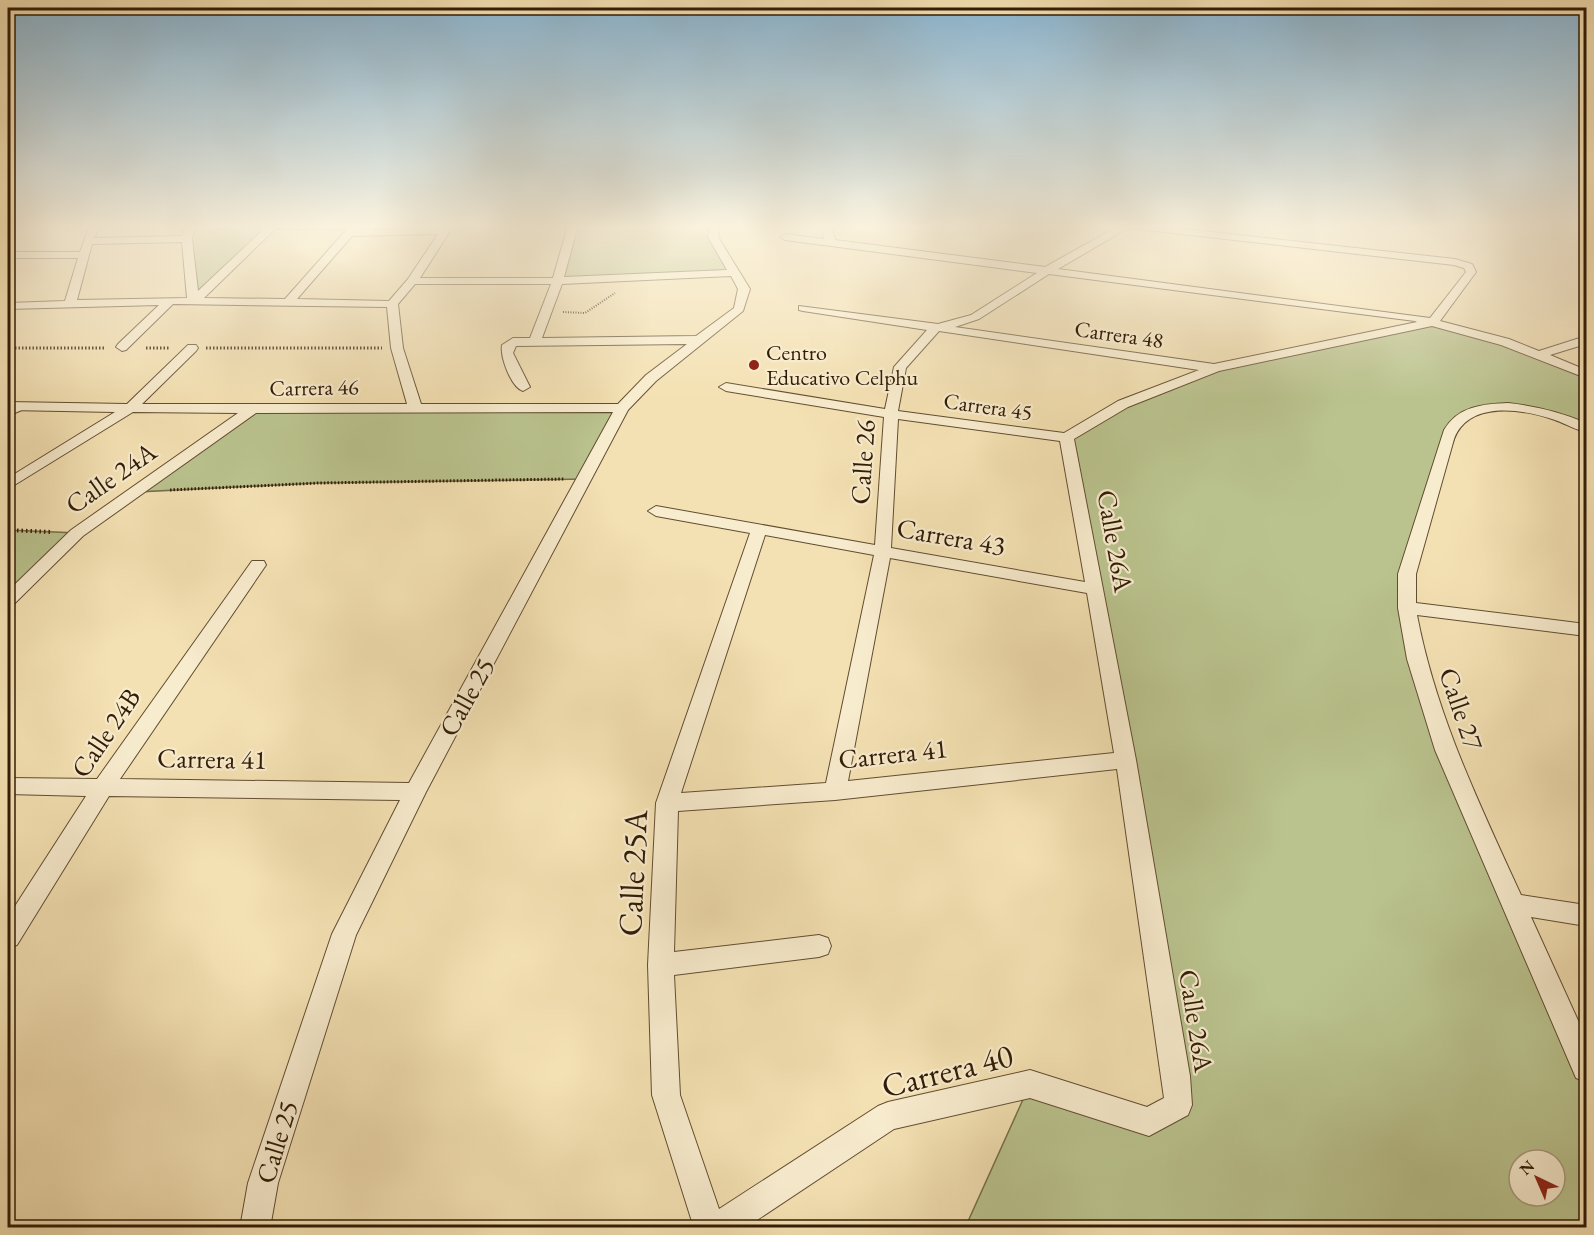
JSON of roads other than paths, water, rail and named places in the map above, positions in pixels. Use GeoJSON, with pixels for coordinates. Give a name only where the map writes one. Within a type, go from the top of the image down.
{"type":"FeatureCollection","features":[{"type":"Feature","properties":{"kind":"street"},"geometry":{"type":"LineString","coordinates":[[70,305],[76,283]]}},
{"type":"Feature","properties":{"kind":"street"},"geometry":{"type":"LineString","coordinates":[[191,283],[193,302]]}},
{"type":"Feature","properties":{"kind":"street"},"geometry":{"type":"LineString","coordinates":[[193,302],[213,283]]}},
{"type":"Feature","properties":{"kind":"street"},"geometry":{"type":"LineString","coordinates":[[288,303],[306,283]]}},
{"type":"Feature","properties":{"kind":"street"},"geometry":{"type":"LineString","coordinates":[[411,283],[392,304],[397,348],[415,407]]}},
{"type":"Feature","properties":{"kind":"street"},"geometry":{"type":"LineString","coordinates":[[535,341],[557,283]]}},
{"type":"Feature","properties":{"kind":"street","name":"Calle 25"},"geometry":{"type":"LineString","coordinates":[[255,1227],[263,1184],[344,934],[415,792],[586,479],[622,408],[651,378],[739,309],[744,289],[740,283]]}},
{"type":"Feature","properties":{"kind":"street"},"geometry":{"type":"LineString","coordinates":[[934,329],[975,317],[1028,283]]}},
{"type":"Feature","properties":{"kind":"street"},"geometry":{"type":"LineString","coordinates":[[1148,283],[1388,313],[1433,322],[1480,334],[1539,354],[1587,374]]}},
{"type":"Feature","properties":{"kind":"street"},"geometry":{"type":"LineString","coordinates":[[1067,438],[1083,426],[1123,404],[1215,368],[1433,322],[1463,283]]}},
{"type":"Feature","properties":{"kind":"street"},"geometry":{"type":"LineString","coordinates":[[122,347],[170,301]]}},
{"type":"Feature","properties":{"kind":"street"},"geometry":{"type":"LineString","coordinates":[[8,306],[170,301],[392,304]]}},
{"type":"Feature","properties":{"kind":"street","name":"Carrera 48"},"geometry":{"type":"LineString","coordinates":[[803,309],[1215,368]]}},
{"type":"Feature","properties":{"kind":"street","name":"Calle 26"},"geometry":{"type":"LineString","coordinates":[[835,791],[883,551],[891,414],[900,367],[934,329]]}},
{"type":"Feature","properties":{"kind":"street"},"geometry":{"type":"LineString","coordinates":[[523,387],[507,353],[508,345],[513,342],[702,340]]}},
{"type":"Feature","properties":{"kind":"street"},"geometry":{"type":"LineString","coordinates":[[1539,354],[1587,340]]}},
{"type":"Feature","properties":{"kind":"street"},"geometry":{"type":"LineString","coordinates":[[8,484],[130,408],[192,348]]}},
{"type":"Feature","properties":{"kind":"street","name":"Carrera 45"},"geometry":{"type":"LineString","coordinates":[[726,387],[891,414],[1067,438]]}},
{"type":"Feature","properties":{"kind":"street","name":"Calle 27"},"geometry":{"type":"LineString","coordinates":[[1587,428],[1552,415],[1525,409],[1489,407],[1462,417],[1453,426],[1446,439],[1407,574],[1407,608],[1416,659],[1445,750],[1587,1068]]}},
{"type":"Feature","properties":{"kind":"street","name":"Carrera 46"},"geometry":{"type":"LineString","coordinates":[[12,409],[622,408]]}},
{"type":"Feature","properties":{"kind":"street","name":"Calle 24A"},"geometry":{"type":"LineString","coordinates":[[8,600],[77,533],[253,409]]}},
{"type":"Feature","properties":{"kind":"street","name":"Calle 26A"},"geometry":{"type":"LineString","coordinates":[[1067,438],[1126,760],[1176,1076],[1178,1105]]}},
{"type":"Feature","properties":{"kind":"street","name":"Carrera 43"},"geometry":{"type":"LineString","coordinates":[[656,511],[1095,589]]}},
{"type":"Feature","properties":{"kind":"street","name":"Calle 25A"},"geometry":{"type":"LineString","coordinates":[[710,1227],[666,1095],[661,965],[667,803],[759,529]]}},
{"type":"Feature","properties":{"kind":"street","name":"Calle 24B"},"geometry":{"type":"LineString","coordinates":[[8,937],[103,787],[258,565]]}},
{"type":"Feature","properties":{"kind":"street"},"geometry":{"type":"LineString","coordinates":[[1407,608],[1587,630]]}},
{"type":"Feature","properties":{"kind":"street","name":"Carrera 41"},"geometry":{"type":"LineString","coordinates":[[667,803],[835,791],[1126,760]]}},
{"type":"Feature","properties":{"kind":"street","name":"Carrera 41"},"geometry":{"type":"LineString","coordinates":[[8,786],[415,792]]}},
{"type":"Feature","properties":{"kind":"street"},"geometry":{"type":"LineString","coordinates":[[1513,904],[1587,915]]}},
{"type":"Feature","properties":{"kind":"street"},"geometry":{"type":"LineString","coordinates":[[661,965],[819,946]]}},
{"type":"Feature","properties":{"kind":"street","name":"Carrera 40"},"geometry":{"type":"LineString","coordinates":[[717,1227],[888,1116],[1030,1084],[1149,1122],[1178,1105]]}},
{"type":"Feature","properties":{"kind":"place","name":"Centro Educativo Celphu"},"geometry":{"type":"Point","coordinates":[754,365]}}]}
